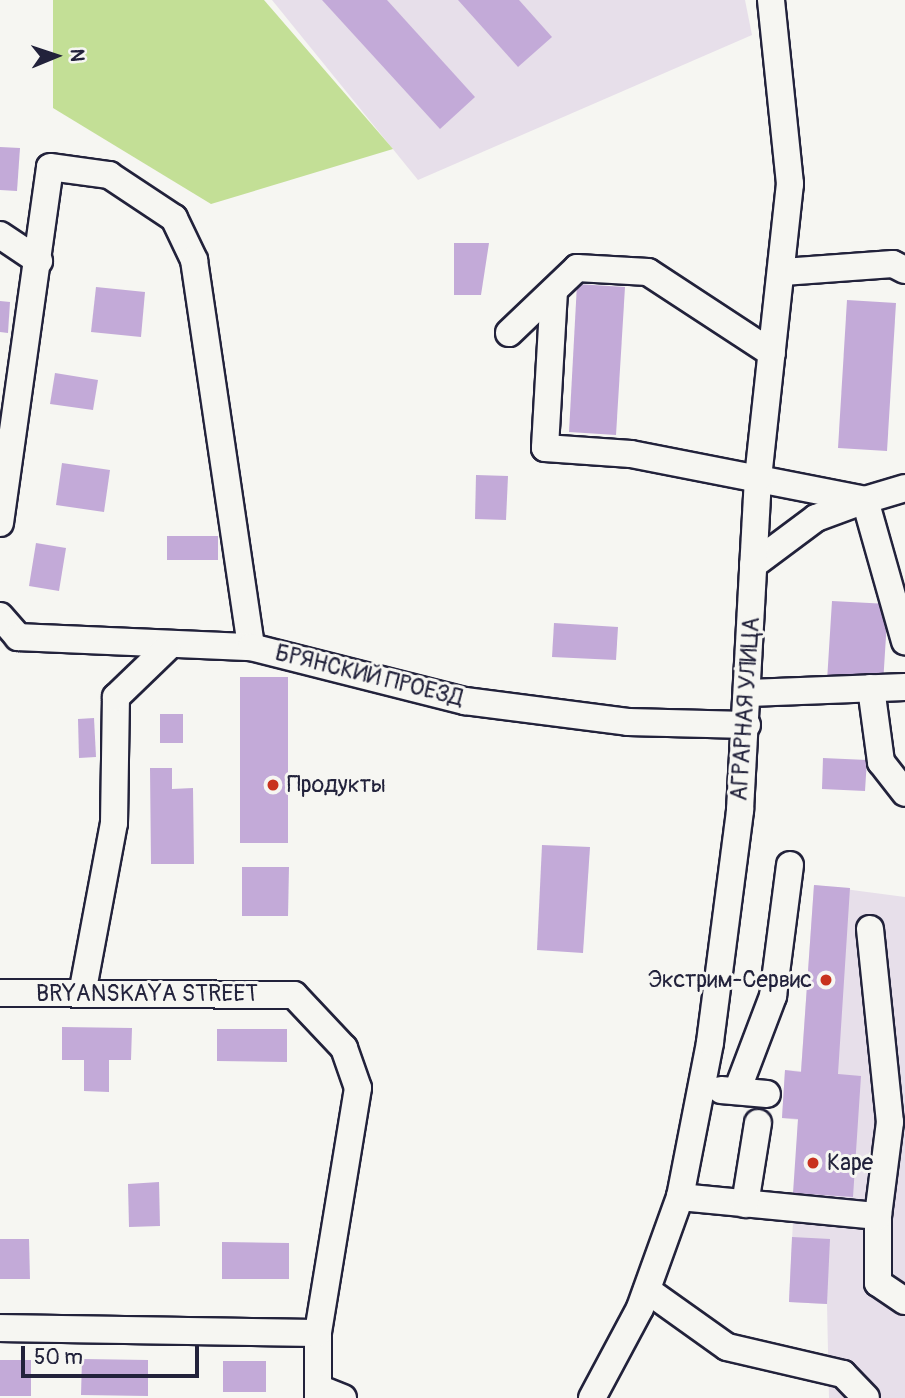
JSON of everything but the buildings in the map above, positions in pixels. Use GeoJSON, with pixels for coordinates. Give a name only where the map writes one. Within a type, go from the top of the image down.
{"type":"FeatureCollection","features":[{"type":"Feature","properties":{"kind":"street","name":"АГРАРНАЯ УЛИЦА"},"geometry":{"type":"LineString","coordinates":[[593,1398],[647,1290],[680,1197],[702,1088],[747,725],[758,478],[783,272],[789,139],[771,0]]}},
{"type":"Feature","properties":{"kind":"street"},"geometry":{"type":"LineString","coordinates":[[0,523],[39,261],[50,167],[108,175],[174,218],[185,234],[194,260],[251,647]]}},
{"type":"Feature","properties":{"kind":"street"},"geometry":{"type":"LineString","coordinates":[[0,235],[39,261]]}},
{"type":"Feature","properties":{"kind":"street"},"geometry":{"type":"LineString","coordinates":[[783,272],[893,264],[905,270]]}},
{"type":"Feature","properties":{"kind":"street"},"geometry":{"type":"LineString","coordinates":[[509,333],[577,268],[648,272],[772,354]]}},
{"type":"Feature","properties":{"kind":"street"},"geometry":{"type":"LineString","coordinates":[[554,291],[545,448],[631,454],[865,500],[905,474]]}},
{"type":"Feature","properties":{"kind":"street"},"geometry":{"type":"LineString","coordinates":[[753,565],[816,518],[905,488]]}},
{"type":"Feature","properties":{"kind":"street"},"geometry":{"type":"LineString","coordinates":[[865,500],[905,641]]}},
{"type":"Feature","properties":{"kind":"street","name":"БРЯНСКИЙ ПРОЕЗД"},"geometry":{"type":"LineString","coordinates":[[0,616],[18,637],[167,648],[251,647],[465,701],[628,722],[747,725]]}},
{"type":"Feature","properties":{"kind":"street"},"geometry":{"type":"LineString","coordinates":[[82,994],[114,822],[116,697],[167,648]]}},
{"type":"Feature","properties":{"kind":"street"},"geometry":{"type":"LineString","coordinates":[[749,693],[905,687]]}},
{"type":"Feature","properties":{"kind":"street"},"geometry":{"type":"LineString","coordinates":[[871,688],[881,762],[905,793]]}},
{"type":"Feature","properties":{"kind":"street"},"geometry":{"type":"LineString","coordinates":[[737,1091],[773,996],[790,865]]}},
{"type":"Feature","properties":{"kind":"street"},"geometry":{"type":"LineString","coordinates":[[870,929],[890,1122],[878,1216],[878,1283],[905,1301]]}},
{"type":"Feature","properties":{"kind":"street","name":"BRYANSKAYA STREET"},"geometry":{"type":"LineString","coordinates":[[0,993],[294,995],[344,1048],[358,1088],[318,1333]]}},
{"type":"Feature","properties":{"kind":"street"},"geometry":{"type":"LineString","coordinates":[[702,1088],[767,1094]]}},
{"type":"Feature","properties":{"kind":"street"},"geometry":{"type":"LineString","coordinates":[[745,1204],[758,1123]]}},
{"type":"Feature","properties":{"kind":"street"},"geometry":{"type":"LineString","coordinates":[[680,1197],[878,1216]]}},
{"type":"Feature","properties":{"kind":"street"},"geometry":{"type":"LineString","coordinates":[[647,1290],[727,1348],[843,1374],[866,1398]]}},
{"type":"Feature","properties":{"kind":"street"},"geometry":{"type":"LineString","coordinates":[[0,1328],[318,1333],[318,1393],[343,1398]]}},
{"type":"Feature","properties":{"kind":"shaded area"},"geometry":{"type":"Polygon","coordinates":[[[272,0],[745,0],[752,35],[418,180],[272,0]]]}},
{"type":"Feature","properties":{"kind":"shaded area"},"geometry":{"type":"Polygon","coordinates":[[[814,885],[905,897],[905,1398],[829,1398],[827,1304],[789,1302],[798,1120],[782,1118],[785,1070],[801,1071],[814,885]]]}},
{"type":"Feature","properties":{"kind":"green space"},"geometry":{"type":"Polygon","coordinates":[[[53,0],[264,0],[393,149],[211,204],[53,108],[53,0]]]}},
{"type":"Feature","properties":{"kind":"place","name":"Продукты"},"geometry":{"type":"Point","coordinates":[273,785]}},
{"type":"Feature","properties":{"kind":"place","name":"Экстрим-Сервис"},"geometry":{"type":"Point","coordinates":[826,980]}},
{"type":"Feature","properties":{"kind":"place","name":"Каре"},"geometry":{"type":"Point","coordinates":[813,1163]}}]}
